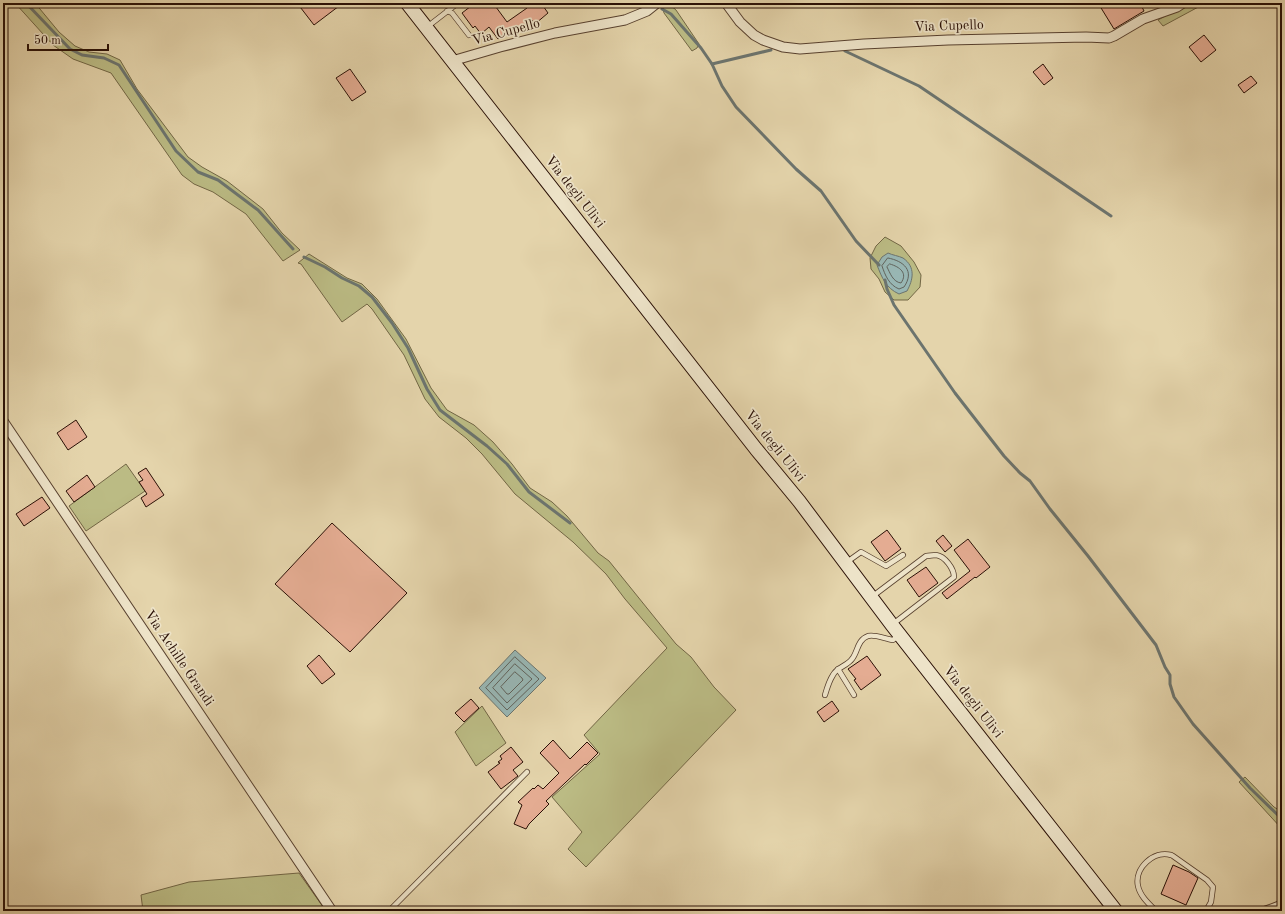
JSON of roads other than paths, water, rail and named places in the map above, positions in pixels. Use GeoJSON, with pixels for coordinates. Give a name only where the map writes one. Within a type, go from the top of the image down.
{"type":"FeatureCollection","features":[{"type":"Feature","properties":{"kind":"street","name":"Via degli Ulivi"},"geometry":{"type":"LineString","coordinates":[[407,3],[751,443],[799,501],[896,630],[1116,911]]}},
{"type":"Feature","properties":{"kind":"street","name":"Via Cupello"},"geometry":{"type":"LineString","coordinates":[[452,61],[555,33],[625,20],[647,11],[657,3]]}},
{"type":"Feature","properties":{"kind":"street","name":"Via Cupello"},"geometry":{"type":"LineString","coordinates":[[726,3],[740,22],[754,35],[783,47],[800,48],[948,40],[1086,37],[1109,38],[1143,19],[1177,7],[1183,3]]}},
{"type":"Feature","properties":{"kind":"street","name":"Via Achille Grandi"},"geometry":{"type":"LineString","coordinates":[[3,421],[332,911]]}},
{"type":"Feature","properties":{"kind":"street"},"geometry":{"type":"LineString","coordinates":[[1266,911],[1282,904]]}},
{"type":"Feature","properties":{"kind":"lane"},"geometry":{"type":"LineString","coordinates":[[426,28],[458,3]]}},
{"type":"Feature","properties":{"kind":"lane"},"geometry":{"type":"LineString","coordinates":[[447,11],[452,12],[469,35]]}},
{"type":"Feature","properties":{"kind":"lane"},"geometry":{"type":"LineString","coordinates":[[845,563],[861,552],[886,566],[903,555]]}},
{"type":"Feature","properties":{"kind":"lane"},"geometry":{"type":"LineString","coordinates":[[825,695],[833,674],[852,660],[856,654],[857,646],[867,636],[893,640],[896,630],[954,577],[954,573],[943,557],[937,555],[926,556],[871,597]]}},
{"type":"Feature","properties":{"kind":"lane"},"geometry":{"type":"LineString","coordinates":[[838,669],[854,695]]}},
{"type":"Feature","properties":{"kind":"lane"},"geometry":{"type":"LineString","coordinates":[[389,911],[527,772]]}},
{"type":"Feature","properties":{"kind":"lane"},"geometry":{"type":"LineString","coordinates":[[1156,911],[1144,898],[1138,887],[1138,879],[1142,866],[1150,858],[1160,855],[1172,856],[1207,880],[1213,886],[1211,902],[1206,911]]}},
{"type":"Feature","properties":{"kind":"water"},"geometry":{"type":"Polygon","coordinates":[[[888,253],[903,258],[912,269],[912,278],[907,291],[899,294],[895,292],[888,286],[883,278],[877,265],[882,257],[888,253]]]}},
{"type":"Feature","properties":{"kind":"water"},"geometry":{"type":"Polygon","coordinates":[[[515,650],[546,678],[507,717],[479,688],[515,650]]]}},
{"type":"Feature","properties":{"kind":"waterway"},"geometry":{"type":"LineString","coordinates":[[26,3],[70,49],[82,55],[104,58],[119,65],[176,151],[198,172],[218,180],[258,210],[293,249]]}},
{"type":"Feature","properties":{"kind":"waterway"},"geometry":{"type":"LineString","coordinates":[[662,9],[671,14],[701,48],[712,64],[722,86],[736,107],[796,169],[821,191],[856,241],[879,265]]}},
{"type":"Feature","properties":{"kind":"waterway"},"geometry":{"type":"LineString","coordinates":[[712,64],[771,50]]}},
{"type":"Feature","properties":{"kind":"waterway"},"geometry":{"type":"LineString","coordinates":[[845,51],[919,86],[1111,216]]}},
{"type":"Feature","properties":{"kind":"waterway"},"geometry":{"type":"LineString","coordinates":[[304,257],[359,286],[372,297],[392,323],[408,348],[427,389],[440,410],[487,446],[507,464],[529,492],[570,523]]}},
{"type":"Feature","properties":{"kind":"waterway"},"geometry":{"type":"LineString","coordinates":[[885,280],[894,305],[955,393],[1004,456],[1030,481],[1156,645],[1170,675],[1170,684],[1174,697],[1193,724],[1250,788],[1282,819]]}}]}
